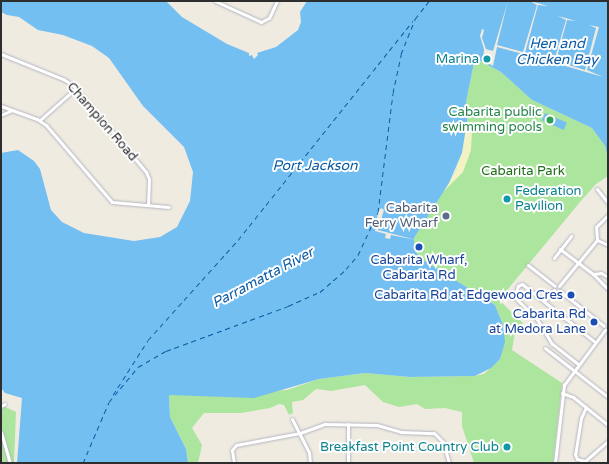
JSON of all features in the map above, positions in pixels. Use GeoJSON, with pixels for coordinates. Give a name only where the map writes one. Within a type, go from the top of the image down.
{"type":"FeatureCollection","features":[{"type":"Feature","properties":{"kind":"street"},"geometry":{"type":"LineString","coordinates":[[215,1],[261,22],[269,18],[277,1]]}},
{"type":"Feature","properties":{"kind":"street","name":"Champion Road"},"geometry":{"type":"LineString","coordinates":[[1,54],[63,79],[76,88],[149,176],[148,205]]}},
{"type":"Feature","properties":{"kind":"street"},"geometry":{"type":"LineString","coordinates":[[40,120],[76,88]]}},
{"type":"Feature","properties":{"kind":"street"},"geometry":{"type":"LineString","coordinates":[[1,106],[40,120],[110,201],[169,207]]}},
{"type":"Feature","properties":{"kind":"street"},"geometry":{"type":"LineString","coordinates":[[1,115],[12,110]]}},
{"type":"Feature","properties":{"kind":"street"},"geometry":{"type":"LineString","coordinates":[[597,189],[608,203]]}},
{"type":"Feature","properties":{"kind":"street"},"geometry":{"type":"LineString","coordinates":[[544,301],[554,288],[559,286],[597,240],[596,227],[608,215]]}},
{"type":"Feature","properties":{"kind":"street"},"geometry":{"type":"LineString","coordinates":[[554,258],[571,236]]}},
{"type":"Feature","properties":{"kind":"street"},"geometry":{"type":"LineString","coordinates":[[597,240],[608,245]]}},
{"type":"Feature","properties":{"kind":"street"},"geometry":{"type":"LineString","coordinates":[[560,249],[593,274],[608,289]]}},
{"type":"Feature","properties":{"kind":"street"},"geometry":{"type":"LineString","coordinates":[[528,265],[554,288],[560,291],[606,328],[578,364],[562,393],[555,463]]}},
{"type":"Feature","properties":{"kind":"street"},"geometry":{"type":"LineString","coordinates":[[593,274],[601,273],[608,277]]}},
{"type":"Feature","properties":{"kind":"street"},"geometry":{"type":"LineString","coordinates":[[578,364],[552,344],[537,319],[514,297],[514,293],[522,284],[595,342]]}},
{"type":"Feature","properties":{"kind":"street"},"geometry":{"type":"LineString","coordinates":[[559,286],[560,291]]}},
{"type":"Feature","properties":{"kind":"street"},"geometry":{"type":"LineString","coordinates":[[546,348],[608,397]]}},
{"type":"Feature","properties":{"kind":"street"},"geometry":{"type":"LineString","coordinates":[[562,393],[573,397],[608,425]]}},
{"type":"Feature","properties":{"kind":"street"},"geometry":{"type":"LineString","coordinates":[[1,406],[5,404]]}},
{"type":"Feature","properties":{"kind":"street"},"geometry":{"type":"LineString","coordinates":[[586,407],[581,418],[575,454],[577,459],[585,461],[608,441]]}},
{"type":"Feature","properties":{"kind":"street"},"geometry":{"type":"LineString","coordinates":[[292,419],[309,452],[310,463]]}},
{"type":"Feature","properties":{"kind":"street"},"geometry":{"type":"LineString","coordinates":[[348,424],[348,463]]}},
{"type":"Feature","properties":{"kind":"street"},"geometry":{"type":"LineString","coordinates":[[234,463],[232,450],[236,446],[300,433],[318,425],[348,424],[377,425],[401,432],[437,434],[447,451],[449,463]]}},
{"type":"Feature","properties":{"kind":"street"},"geometry":{"type":"LineString","coordinates":[[1,432],[10,463]]}},
{"type":"Feature","properties":{"kind":"green space","name":"Cabarita Park"},"geometry":{"type":"Polygon","coordinates":[[[475,58],[501,72],[532,100],[592,128],[605,146],[608,158],[608,176],[596,184],[580,202],[499,300],[523,323],[520,330],[515,332],[512,350],[562,383],[553,463],[474,463],[462,426],[462,412],[445,408],[425,409],[417,404],[399,407],[383,402],[365,385],[331,391],[316,389],[303,400],[292,402],[293,413],[289,415],[284,405],[279,404],[270,408],[241,413],[204,413],[192,428],[202,445],[198,463],[188,463],[186,449],[170,417],[169,395],[287,390],[319,379],[365,373],[410,377],[475,376],[484,374],[500,359],[505,331],[495,305],[420,258],[414,249],[414,238],[456,171],[465,141],[468,115],[466,102],[475,58]]]}},
{"type":"Feature","properties":{"kind":"green space"},"geometry":{"type":"Polygon","coordinates":[[[1,405],[16,412],[14,463],[1,463],[1,405]]]}},
{"type":"Feature","properties":{"kind":"sand"},"geometry":{"type":"Polygon","coordinates":[[[466,129],[472,132],[471,150],[463,172],[441,194],[456,171],[466,129]]]}},
{"type":"Feature","properties":{"kind":"water","name":"Port Jackson"},"geometry":{"type":"Polygon","coordinates":[[[1,1],[166,1],[182,17],[227,44],[249,53],[249,56],[252,55],[254,59],[258,55],[257,53],[276,47],[298,30],[301,22],[300,12],[307,1],[608,1],[608,158],[605,146],[592,128],[532,100],[501,72],[475,58],[466,102],[468,115],[462,153],[449,183],[414,238],[414,249],[420,258],[495,305],[503,325],[505,342],[500,359],[491,368],[475,376],[410,377],[365,373],[319,379],[254,398],[169,395],[170,417],[186,449],[188,463],[17,463],[22,398],[5,393],[1,388],[1,153],[18,150],[34,161],[40,169],[51,210],[62,222],[84,233],[134,241],[160,237],[177,227],[190,201],[193,172],[184,147],[143,106],[109,58],[92,46],[63,35],[38,30],[19,17],[7,15],[1,12],[1,1]]]}},
{"type":"Feature","properties":{"kind":"water"},"geometry":{"type":"Polygon","coordinates":[[[545,113],[567,123],[564,130],[542,120],[545,113]]]}},
{"type":"Feature","properties":{"kind":"pier"},"geometry":{"type":"Polygon","coordinates":[[[508,1],[497,45],[523,52],[537,5],[530,1],[548,6],[538,5],[525,53],[554,61],[566,20],[558,16],[576,21],[567,20],[556,61],[585,70],[596,28],[589,25],[599,27],[587,70],[603,77],[555,63],[554,66],[545,64],[546,60],[524,54],[523,59],[530,62],[521,60],[523,54],[497,47],[493,66],[483,60],[484,49],[480,36],[482,29],[484,30],[482,38],[486,49],[493,51],[508,1]]]}},
{"type":"Feature","properties":{"kind":"pier","name":"Cabarita Ferry Wharf"},"geometry":{"type":"Polygon","coordinates":[[[381,208],[384,210],[378,230],[416,240],[391,235],[390,239],[385,238],[386,234],[375,231],[378,212],[381,208]]]}},
{"type":"Feature","properties":{"kind":"ferry route"},"geometry":{"type":"LineString","coordinates":[[83,463],[109,402],[138,367],[166,351],[288,306],[320,292],[346,269],[358,255],[378,212],[393,93],[401,54],[415,19],[429,1]]}},
{"type":"Feature","properties":{"kind":"ferry route"},"geometry":{"type":"LineString","coordinates":[[113,395],[148,340],[238,240],[413,21]]}},
{"type":"Feature","properties":{"kind":"place","name":"Marina"},"geometry":{"type":"Point","coordinates":[487,59]}},
{"type":"Feature","properties":{"kind":"place","name":"Cabarita public swimming pools"},"geometry":{"type":"Point","coordinates":[550,120]}},
{"type":"Feature","properties":{"kind":"place","name":"Federation Pavilion"},"geometry":{"type":"Point","coordinates":[507,199]}},
{"type":"Feature","properties":{"kind":"place","name":"Cabarita Ferry Wharf"},"geometry":{"type":"Point","coordinates":[446,216]}},
{"type":"Feature","properties":{"kind":"place","name":"Cabarita Wharf, Cabarita Rd"},"geometry":{"type":"Point","coordinates":[419,247]}},
{"type":"Feature","properties":{"kind":"place","name":"Cabarita Rd at Edgewood Cres"},"geometry":{"type":"Point","coordinates":[571,295]}},
{"type":"Feature","properties":{"kind":"place","name":"Cabarita Rd at Medora Lane"},"geometry":{"type":"Point","coordinates":[594,322]}},
{"type":"Feature","properties":{"kind":"place","name":"Breakfast Point Country Club"},"geometry":{"type":"Point","coordinates":[507,447]}},
{"type":"Feature","properties":{"kind":"water label","name":"Hen and Chicken Bay"},"geometry":{"type":"Point","coordinates":[557,52]}},
{"type":"Feature","properties":{"kind":"water label","name":"Parramatta River"},"geometry":{"type":"Point","coordinates":[263,278]}}]}
